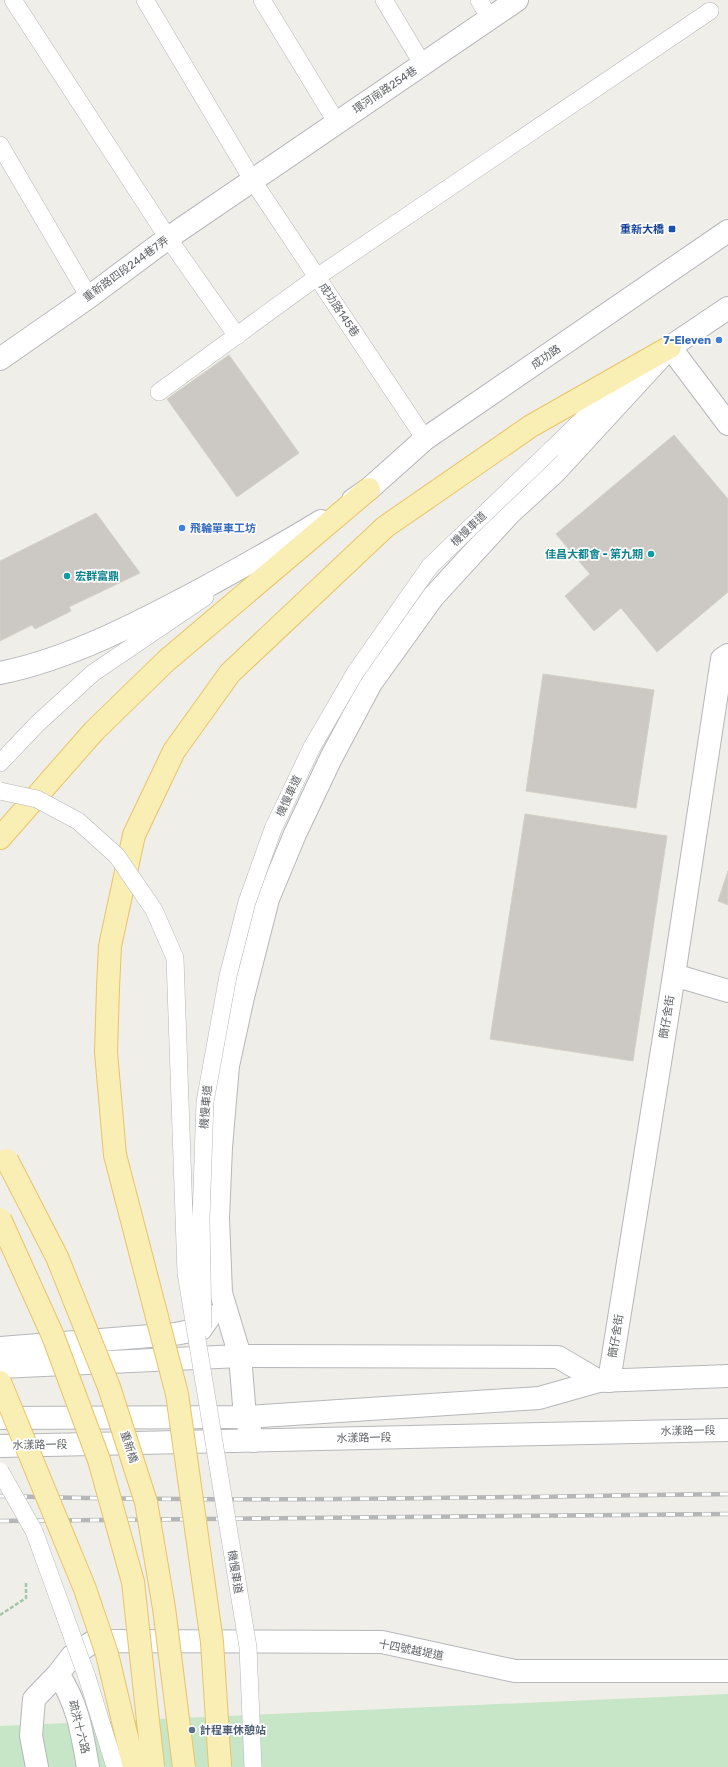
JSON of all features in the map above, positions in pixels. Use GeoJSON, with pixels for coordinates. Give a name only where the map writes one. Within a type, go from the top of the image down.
{"type":"FeatureCollection","features":[{"type":"Feature","properties":{"kind":"main road"},"geometry":{"type":"LineString","coordinates":[[220,1767],[212,1642],[176,1394],[115,1155],[106,1052],[110,946],[134,835],[174,751],[230,673],[385,527],[531,426],[670,347]]}},
{"type":"Feature","properties":{"kind":"main road"},"geometry":{"type":"LineString","coordinates":[[0,838],[94,731],[166,661],[369,489]]}},
{"type":"Feature","properties":{"kind":"main road","name":"重新橋"},"geometry":{"type":"LineString","coordinates":[[0,1149],[57,1257],[109,1387],[146,1502],[164,1608],[184,1767]]}},
{"type":"Feature","properties":{"kind":"main road"},"geometry":{"type":"LineString","coordinates":[[0,1219],[53,1336],[99,1460],[133,1582],[152,1767]]}},
{"type":"Feature","properties":{"kind":"main road"},"geometry":{"type":"LineString","coordinates":[[0,1382],[85,1589],[107,1654],[134,1767]]}},
{"type":"Feature","properties":{"kind":"street","name":"環河南路254巷"},"geometry":{"type":"LineString","coordinates":[[253,181],[517,0]]}},
{"type":"Feature","properties":{"kind":"street","name":"重新路四段244巷7弄"},"geometry":{"type":"LineString","coordinates":[[0,359],[89,297],[168,238],[253,181]]}},
{"type":"Feature","properties":{"kind":"street","name":"成功路"},"geometry":{"type":"LineString","coordinates":[[0,673],[28,668],[132,626],[287,542],[369,489],[425,440],[728,231]]}},
{"type":"Feature","properties":{"kind":"street"},"geometry":{"type":"LineString","coordinates":[[254,1441],[245,1417],[240,1356],[221,1293],[218,1211],[221,1147],[228,1066],[243,997],[268,900],[295,834],[328,765],[371,683],[433,597],[510,513],[555,472],[670,347],[728,308]]}},
{"type":"Feature","properties":{"kind":"street"},"geometry":{"type":"LineString","coordinates":[[670,347],[728,424]]}},
{"type":"Feature","properties":{"kind":"street","name":"簡仔舍街"},"geometry":{"type":"LineString","coordinates":[[604,1381],[674,975],[722,659],[728,655]]}},
{"type":"Feature","properties":{"kind":"street"},"geometry":{"type":"LineString","coordinates":[[674,975],[728,991]]}},
{"type":"Feature","properties":{"kind":"street"},"geometry":{"type":"LineString","coordinates":[[0,1348],[176,1334],[201,1329],[209,1320],[221,1293]]}},
{"type":"Feature","properties":{"kind":"street"},"geometry":{"type":"LineString","coordinates":[[0,1367],[240,1356],[558,1357],[604,1381]]}},
{"type":"Feature","properties":{"kind":"street"},"geometry":{"type":"LineString","coordinates":[[0,1418],[245,1417],[539,1398],[604,1381],[728,1376]]}},
{"type":"Feature","properties":{"kind":"street","name":"水漾路一段"},"geometry":{"type":"LineString","coordinates":[[0,1446],[728,1430]]}},
{"type":"Feature","properties":{"kind":"street","name":"十四號越堤道"},"geometry":{"type":"LineString","coordinates":[[58,1674],[72,1656],[94,1641],[382,1642],[515,1671],[728,1671]]}},
{"type":"Feature","properties":{"kind":"street"},"geometry":{"type":"LineString","coordinates":[[37,1767],[31,1736],[34,1699],[58,1674]]}},
{"type":"Feature","properties":{"kind":"street","name":"疏洪十六路"},"geometry":{"type":"LineString","coordinates":[[58,1674],[70,1692],[79,1720],[88,1767]]}},
{"type":"Feature","properties":{"kind":"lane"},"geometry":{"type":"LineString","coordinates":[[13,0],[168,238],[237,336]]}},
{"type":"Feature","properties":{"kind":"lane","name":"成功路145巷"},"geometry":{"type":"LineString","coordinates":[[144,0],[253,181],[425,440]]}},
{"type":"Feature","properties":{"kind":"lane"},"geometry":{"type":"LineString","coordinates":[[262,0],[337,123]]}},
{"type":"Feature","properties":{"kind":"lane"},"geometry":{"type":"LineString","coordinates":[[384,0],[423,65]]}},
{"type":"Feature","properties":{"kind":"lane"},"geometry":{"type":"LineString","coordinates":[[479,0],[490,19]]}},
{"type":"Feature","properties":{"kind":"lane"},"geometry":{"type":"LineString","coordinates":[[159,392],[317,277],[710,11]]}},
{"type":"Feature","properties":{"kind":"lane"},"geometry":{"type":"LineString","coordinates":[[0,145],[89,297]]}},
{"type":"Feature","properties":{"kind":"lane","name":"機慢車道"},"geometry":{"type":"LineString","coordinates":[[204,1378],[201,1220],[205,1102],[228,976],[245,909],[273,829],[312,747],[354,673],[430,566],[595,407],[670,347]]}},
{"type":"Feature","properties":{"kind":"lane"},"geometry":{"type":"LineString","coordinates":[[0,763],[37,724],[93,673],[287,542]]}},
{"type":"Feature","properties":{"kind":"lane","name":"機慢車道"},"geometry":{"type":"LineString","coordinates":[[0,791],[37,799],[78,821],[117,856],[154,910],[175,958],[186,1273],[248,1647],[253,1767]]}},
{"type":"Feature","properties":{"kind":"lane"},"geometry":{"type":"LineString","coordinates":[[0,1472],[34,1531],[87,1677],[115,1767]]}},
{"type":"Feature","properties":{"kind":"path"},"geometry":{"type":"LineString","coordinates":[[0,1615],[26,1598]]}},
{"type":"Feature","properties":{"kind":"green space"},"geometry":{"type":"Polygon","coordinates":[[[728,1694],[728,1767],[0,1767],[0,1726],[728,1694]]]}},
{"type":"Feature","properties":{"kind":"building"},"geometry":{"type":"Polygon","coordinates":[[[229,355],[299,453],[237,497],[167,399],[229,355]]]}},
{"type":"Feature","properties":{"kind":"building","name":"佳昌大都會 - 第九期"},"geometry":{"type":"Polygon","coordinates":[[[674,435],[728,499],[728,592],[657,652],[621,608],[594,631],[565,596],[590,574],[556,534],[674,435]]]}},
{"type":"Feature","properties":{"kind":"building","name":"宏群富鼎"},"geometry":{"type":"Polygon","coordinates":[[[96,513],[140,573],[69,607],[71,611],[35,629],[32,625],[0,641],[0,561],[96,513]]]}},
{"type":"Feature","properties":{"kind":"building"},"geometry":{"type":"Polygon","coordinates":[[[543,674],[654,690],[636,808],[526,791],[543,674]]]}},
{"type":"Feature","properties":{"kind":"building"},"geometry":{"type":"Polygon","coordinates":[[[525,814],[667,836],[633,1061],[490,1039],[525,814]]]}},
{"type":"Feature","properties":{"kind":"building"},"geometry":{"type":"Polygon","coordinates":[[[728,871],[728,905],[718,901],[728,871]]]}},
{"type":"Feature","properties":{"kind":"railway"},"geometry":{"type":"LineString","coordinates":[[0,1496],[273,1499],[728,1494]]}},
{"type":"Feature","properties":{"kind":"railway"},"geometry":{"type":"LineString","coordinates":[[0,1521],[728,1514]]}},
{"type":"Feature","properties":{"kind":"place","name":"重新大橋"},"geometry":{"type":"Point","coordinates":[672,229]}},
{"type":"Feature","properties":{"kind":"place","name":"7-Eleven"},"geometry":{"type":"Point","coordinates":[719,340]}},
{"type":"Feature","properties":{"kind":"place","name":"飛輪單車工坊"},"geometry":{"type":"Point","coordinates":[182,528]}},
{"type":"Feature","properties":{"kind":"place","name":"佳昌大都會 - 第九期"},"geometry":{"type":"Point","coordinates":[651,554]}},
{"type":"Feature","properties":{"kind":"place","name":"宏群富鼎"},"geometry":{"type":"Point","coordinates":[67,576]}},
{"type":"Feature","properties":{"kind":"place","name":"計程車休憩站"},"geometry":{"type":"Point","coordinates":[192,1730]}}]}
